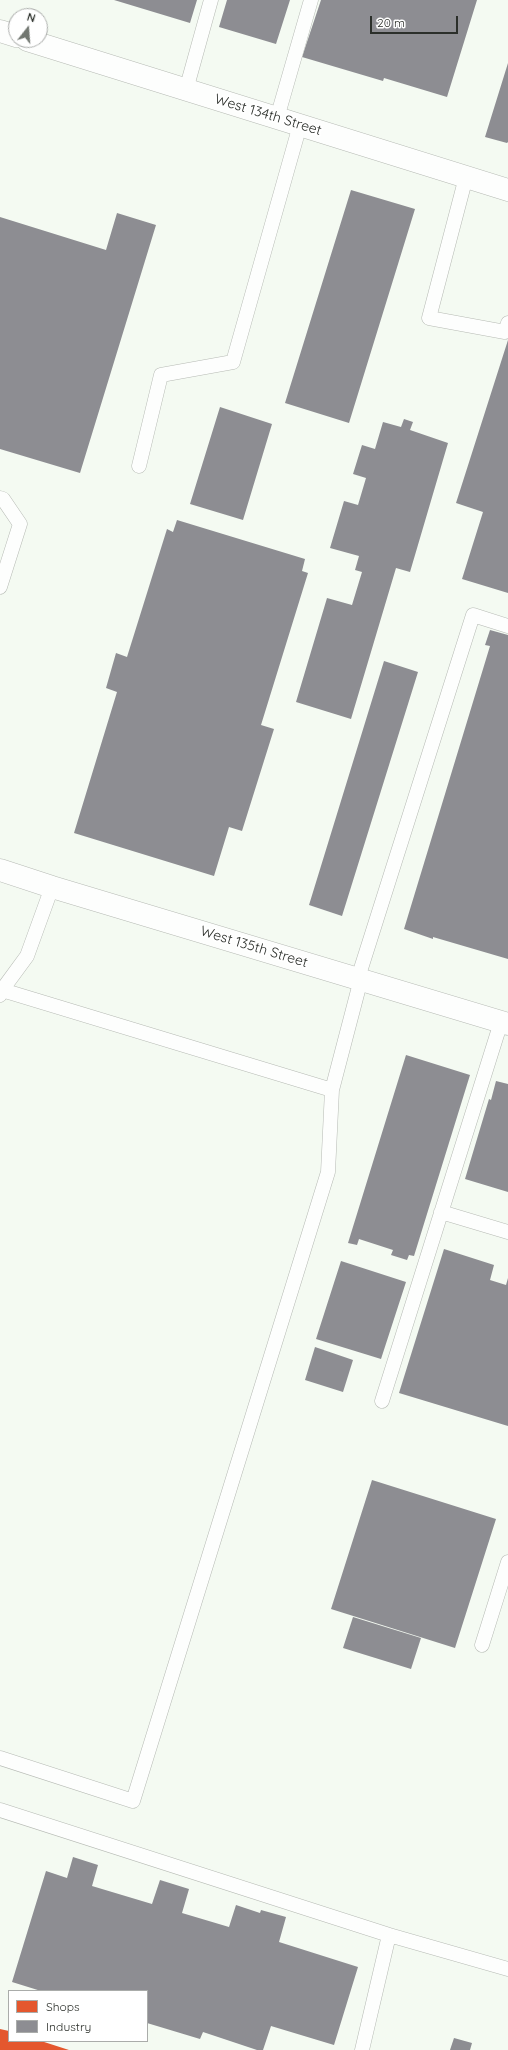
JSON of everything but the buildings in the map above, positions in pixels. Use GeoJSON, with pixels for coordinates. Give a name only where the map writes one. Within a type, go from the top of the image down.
{"type":"FeatureCollection","features":[{"type":"Feature","properties":{"kind":"street","name":"West 134th Street"},"geometry":{"type":"LineString","coordinates":[[48,47],[508,190]]}},
{"type":"Feature","properties":{"kind":"street","name":"West 135th Street"},"geometry":{"type":"LineString","coordinates":[[0,870],[504,1023]]}},
{"type":"Feature","properties":{"kind":"lane"},"geometry":{"type":"LineString","coordinates":[[186,90],[211,0]]}},
{"type":"Feature","properties":{"kind":"lane"},"geometry":{"type":"LineString","coordinates":[[276,118],[311,0]]}},
{"type":"Feature","properties":{"kind":"lane"},"geometry":{"type":"LineString","coordinates":[[139,466],[161,375],[233,362],[300,125]]}},
{"type":"Feature","properties":{"kind":"lane"},"geometry":{"type":"LineString","coordinates":[[466,177],[428,318],[505,332],[508,323]]}},
{"type":"Feature","properties":{"kind":"lane"},"geometry":{"type":"LineString","coordinates":[[0,498],[3,499],[20,524],[0,587]]}},
{"type":"Feature","properties":{"kind":"lane"},"geometry":{"type":"LineString","coordinates":[[0,1758],[133,1801],[328,1172],[332,1090],[359,979],[472,615],[508,626]]}},
{"type":"Feature","properties":{"kind":"lane"},"geometry":{"type":"LineString","coordinates":[[52,887],[27,956],[1,993],[332,1090]]}},
{"type":"Feature","properties":{"kind":"lane"},"geometry":{"type":"LineString","coordinates":[[382,1402],[441,1212],[504,1023]]}},
{"type":"Feature","properties":{"kind":"lane"},"geometry":{"type":"LineString","coordinates":[[441,1212],[508,1232]]}},
{"type":"Feature","properties":{"kind":"lane"},"geometry":{"type":"LineString","coordinates":[[482,1645],[508,1562]]}},
{"type":"Feature","properties":{"kind":"lane"},"geometry":{"type":"LineString","coordinates":[[0,1810],[389,1935],[508,1969]]}},
{"type":"Feature","properties":{"kind":"lane"},"geometry":{"type":"LineString","coordinates":[[362,2050],[389,1935]]}}]}
